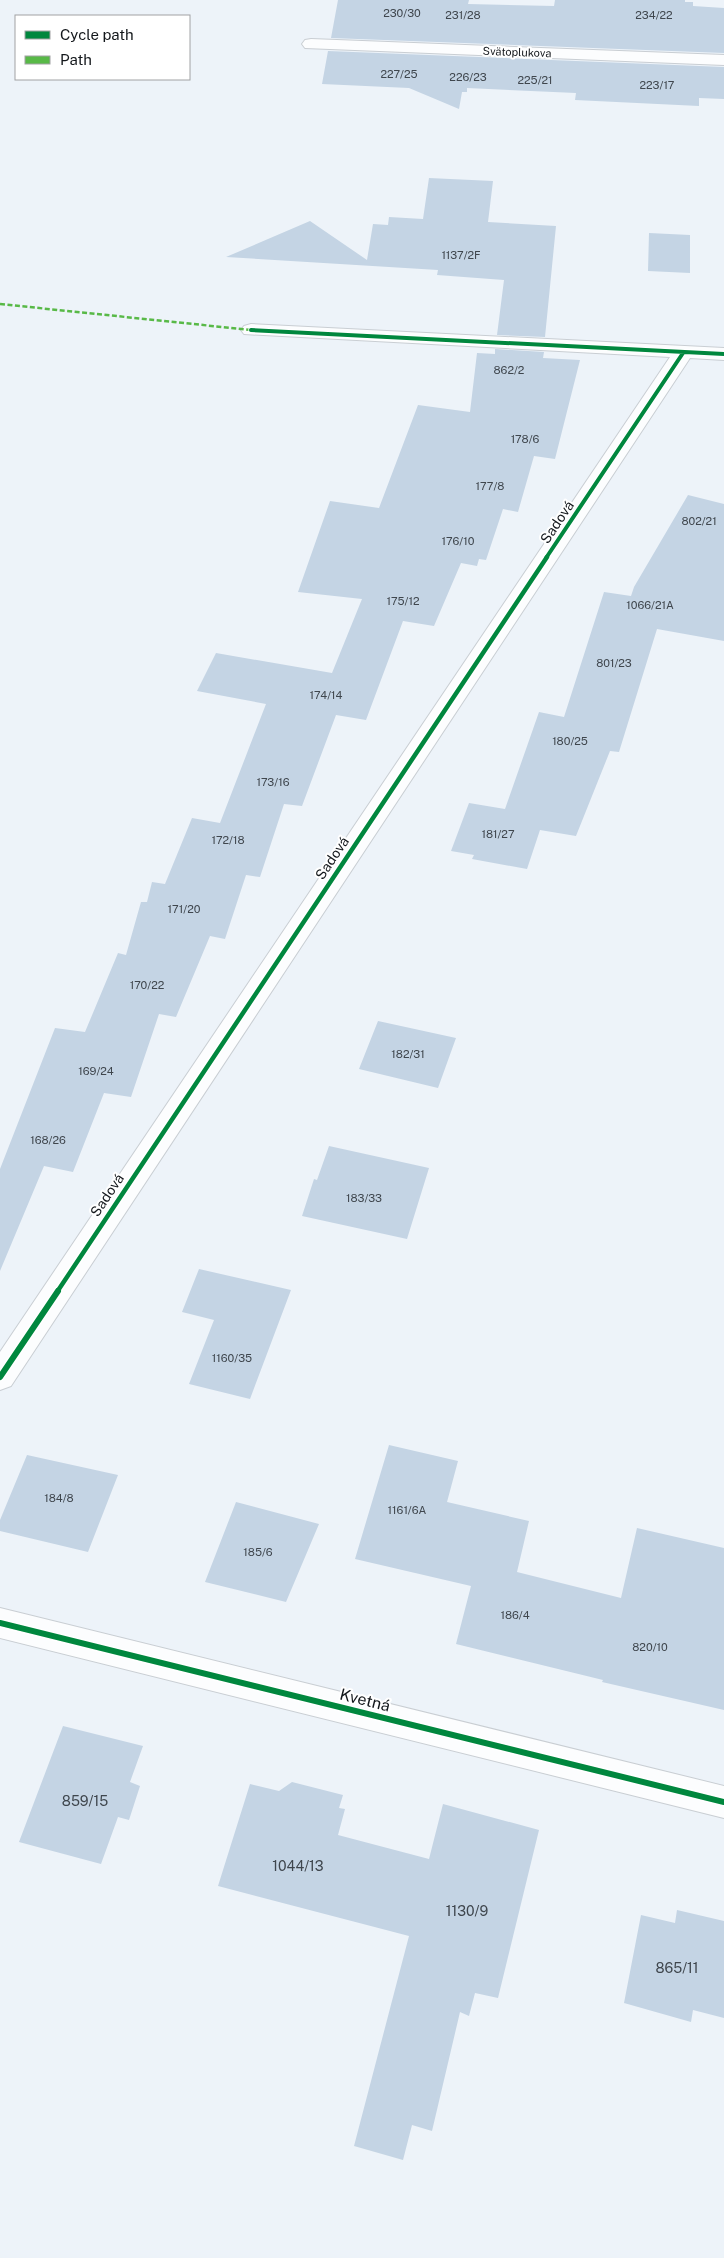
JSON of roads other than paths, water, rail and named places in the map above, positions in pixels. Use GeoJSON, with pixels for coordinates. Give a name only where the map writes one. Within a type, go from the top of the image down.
{"type":"FeatureCollection","features":[{"type":"Feature","properties":{"kind":"street","name":"Svätoplukova"},"geometry":{"type":"LineString","coordinates":[[311,44],[724,60]]}},
{"type":"Feature","properties":{"kind":"street"},"geometry":{"type":"LineString","coordinates":[[251,330],[724,354]]}},
{"type":"Feature","properties":{"kind":"street","name":"Sadová"},"geometry":{"type":"LineString","coordinates":[[0,1377],[683,353]]}},
{"type":"Feature","properties":{"kind":"street","name":"Kvetná"},"geometry":{"type":"LineString","coordinates":[[0,1623],[724,1802]]}}]}
